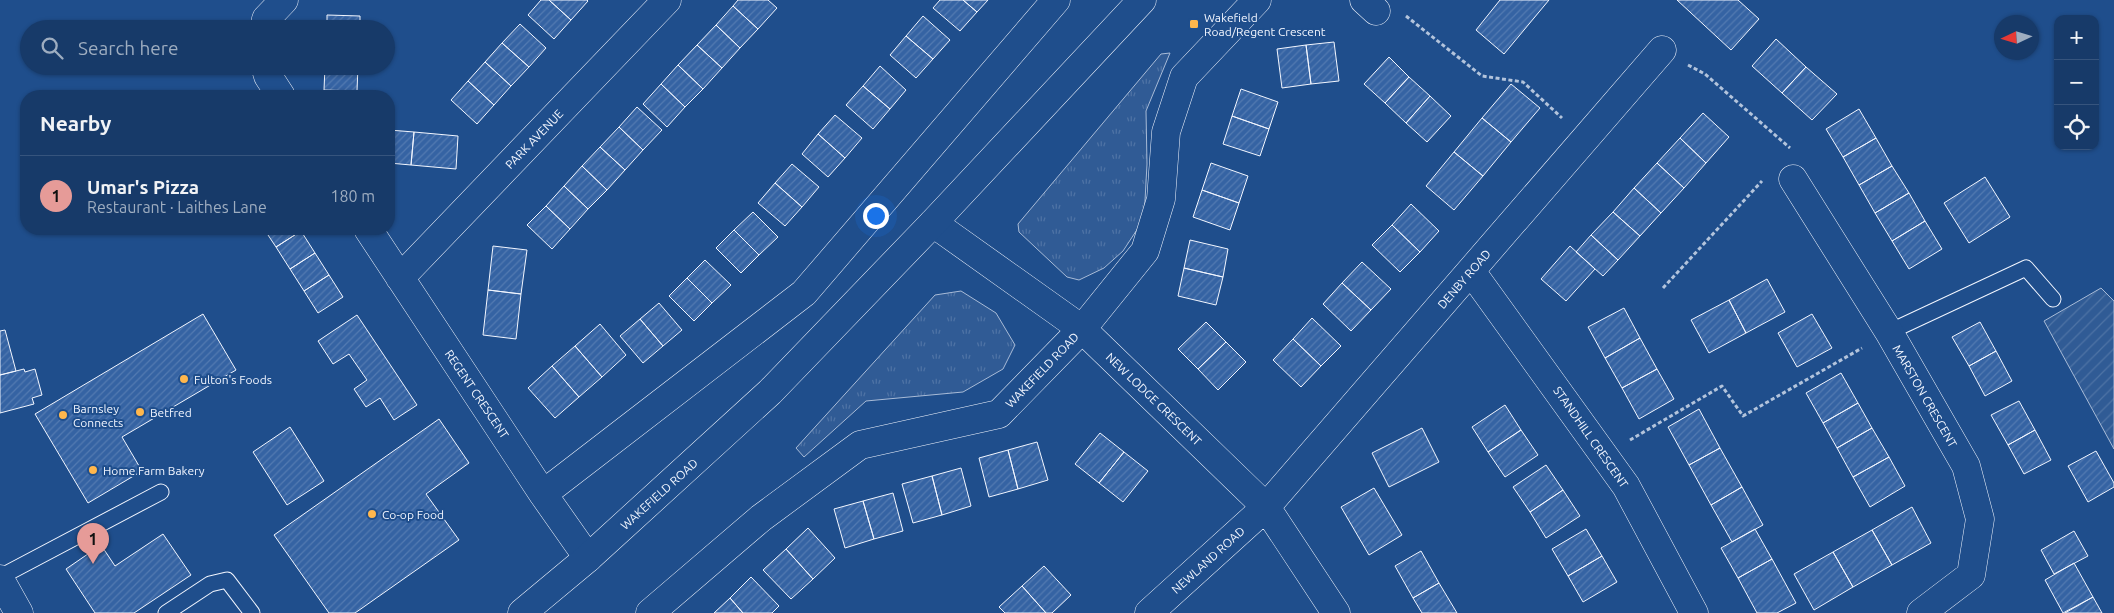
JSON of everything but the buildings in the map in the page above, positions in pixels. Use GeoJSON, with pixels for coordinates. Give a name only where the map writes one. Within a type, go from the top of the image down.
{"type":"FeatureCollection","features":[{"type":"Feature","properties":{"kind":"street"},"geometry":{"type":"LineString","coordinates":[[266,20],[284,0]]}},
{"type":"Feature","properties":{"kind":"street","name":"PARK AVENUE"},"geometry":{"type":"LineString","coordinates":[[400,278],[667,0]]}},
{"type":"Feature","properties":{"kind":"street"},"geometry":{"type":"LineString","coordinates":[[543,494],[804,293],[1056,0]]}},
{"type":"Feature","properties":{"kind":"street","name":"WAKEFIELD ROAD"},"geometry":{"type":"LineString","coordinates":[[522,613],[588,558],[770,392],[934,223],[1142,0]]}},
{"type":"Feature","properties":{"kind":"street","name":"WAKEFIELD ROAD"},"geometry":{"type":"LineString","coordinates":[[650,613],[761,518],[860,445],[1000,414],[1082,329],[1145,251],[1161,199],[1166,132],[1184,76],[1257,0]]}},
{"type":"Feature","properties":{"kind":"street","name":"DENBY ROAD"},"geometry":{"type":"LineString","coordinates":[[1266,507],[1662,50]]}},
{"type":"Feature","properties":{"kind":"street"},"geometry":{"type":"LineString","coordinates":[[268,75],[277,90]]}},
{"type":"Feature","properties":{"kind":"street","name":"MARSTON CRESCENT"},"geometry":{"type":"LineString","coordinates":[[1793,179],[1888,332],[1966,466],[1980,520],[1971,575],[1921,613]]}},
{"type":"Feature","properties":{"kind":"street","name":"NEW LODGE CRESCENT"},"geometry":{"type":"LineString","coordinates":[[934,223],[1082,329],[1266,507],[1336,613]]}},
{"type":"Feature","properties":{"kind":"street","name":"REGENT CRESCENT"},"geometry":{"type":"LineString","coordinates":[[372,235],[543,494],[588,558]]}},
{"type":"Feature","properties":{"kind":"street","name":"STANDHILL CRESCENT"},"geometry":{"type":"LineString","coordinates":[[1471,271],[1626,486],[1694,613]]}},
{"type":"Feature","properties":{"kind":"street","name":"NEWLAND ROAD"},"geometry":{"type":"LineString","coordinates":[[1149,613],[1266,507]]}},
{"type":"Feature","properties":{"kind":"street"},"geometry":{"type":"LineString","coordinates":[[0,578],[18,613]]}},
{"type":"Feature","properties":{"kind":"lane"},"geometry":{"type":"LineString","coordinates":[[1888,332],[2026,268],[2053,299]]}},
{"type":"Feature","properties":{"kind":"lane"},"geometry":{"type":"LineString","coordinates":[[0,578],[160,492]]}},
{"type":"Feature","properties":{"kind":"lane"},"geometry":{"type":"LineString","coordinates":[[166,613],[210,584],[227,580],[252,613]]}},
{"type":"Feature","properties":{"kind":"path"},"geometry":{"type":"LineString","coordinates":[[1370,5],[1407,16],[1482,76],[1523,82],[1586,138]]}},
{"type":"Feature","properties":{"kind":"path"},"geometry":{"type":"LineString","coordinates":[[1662,50],[1705,74],[1792,150],[1793,179]]}},
{"type":"Feature","properties":{"kind":"path"},"geometry":{"type":"LineString","coordinates":[[1663,288],[1765,179]]}},
{"type":"Feature","properties":{"kind":"path"},"geometry":{"type":"LineString","coordinates":[[1604,455],[1722,386],[1743,416],[1888,332]]}},
{"type":"Feature","properties":{"kind":"green space"},"geometry":{"type":"Polygon","coordinates":[[[1170,53],[1146,111],[1147,164],[1144,219],[1123,251],[1104,268],[1079,280],[1067,277],[1019,232],[1018,224],[1161,54],[1170,53]]]}},
{"type":"Feature","properties":{"kind":"green space"},"geometry":{"type":"Polygon","coordinates":[[[2101,288],[2114,301],[2114,449],[2044,321],[2101,288]]]}},
{"type":"Feature","properties":{"kind":"green space"},"geometry":{"type":"Polygon","coordinates":[[[961,291],[996,313],[1015,345],[1003,369],[963,392],[866,401],[804,457],[796,448],[935,295],[961,291]]]}},
{"type":"Feature","properties":{"kind":"place","name":"Wakefield Road/Regent Crescent"},"geometry":{"type":"Point","coordinates":[1194,24]}},
{"type":"Feature","properties":{"kind":"place","name":"Fulton's Foods"},"geometry":{"type":"Point","coordinates":[184,379]}},
{"type":"Feature","properties":{"kind":"place","name":"Betfred"},"geometry":{"type":"Point","coordinates":[140,412]}},
{"type":"Feature","properties":{"kind":"place","name":"Barnsley Connects"},"geometry":{"type":"Point","coordinates":[63,415]}},
{"type":"Feature","properties":{"kind":"place","name":"Home Farm Bakery"},"geometry":{"type":"Point","coordinates":[93,470]}},
{"type":"Feature","properties":{"kind":"place","name":"Co-op Food"},"geometry":{"type":"Point","coordinates":[372,514]}},
{"type":"Feature","properties":{"kind":"place","name":"Umar's Pizza"},"geometry":{"type":"Point","coordinates":[93,564]}}]}
